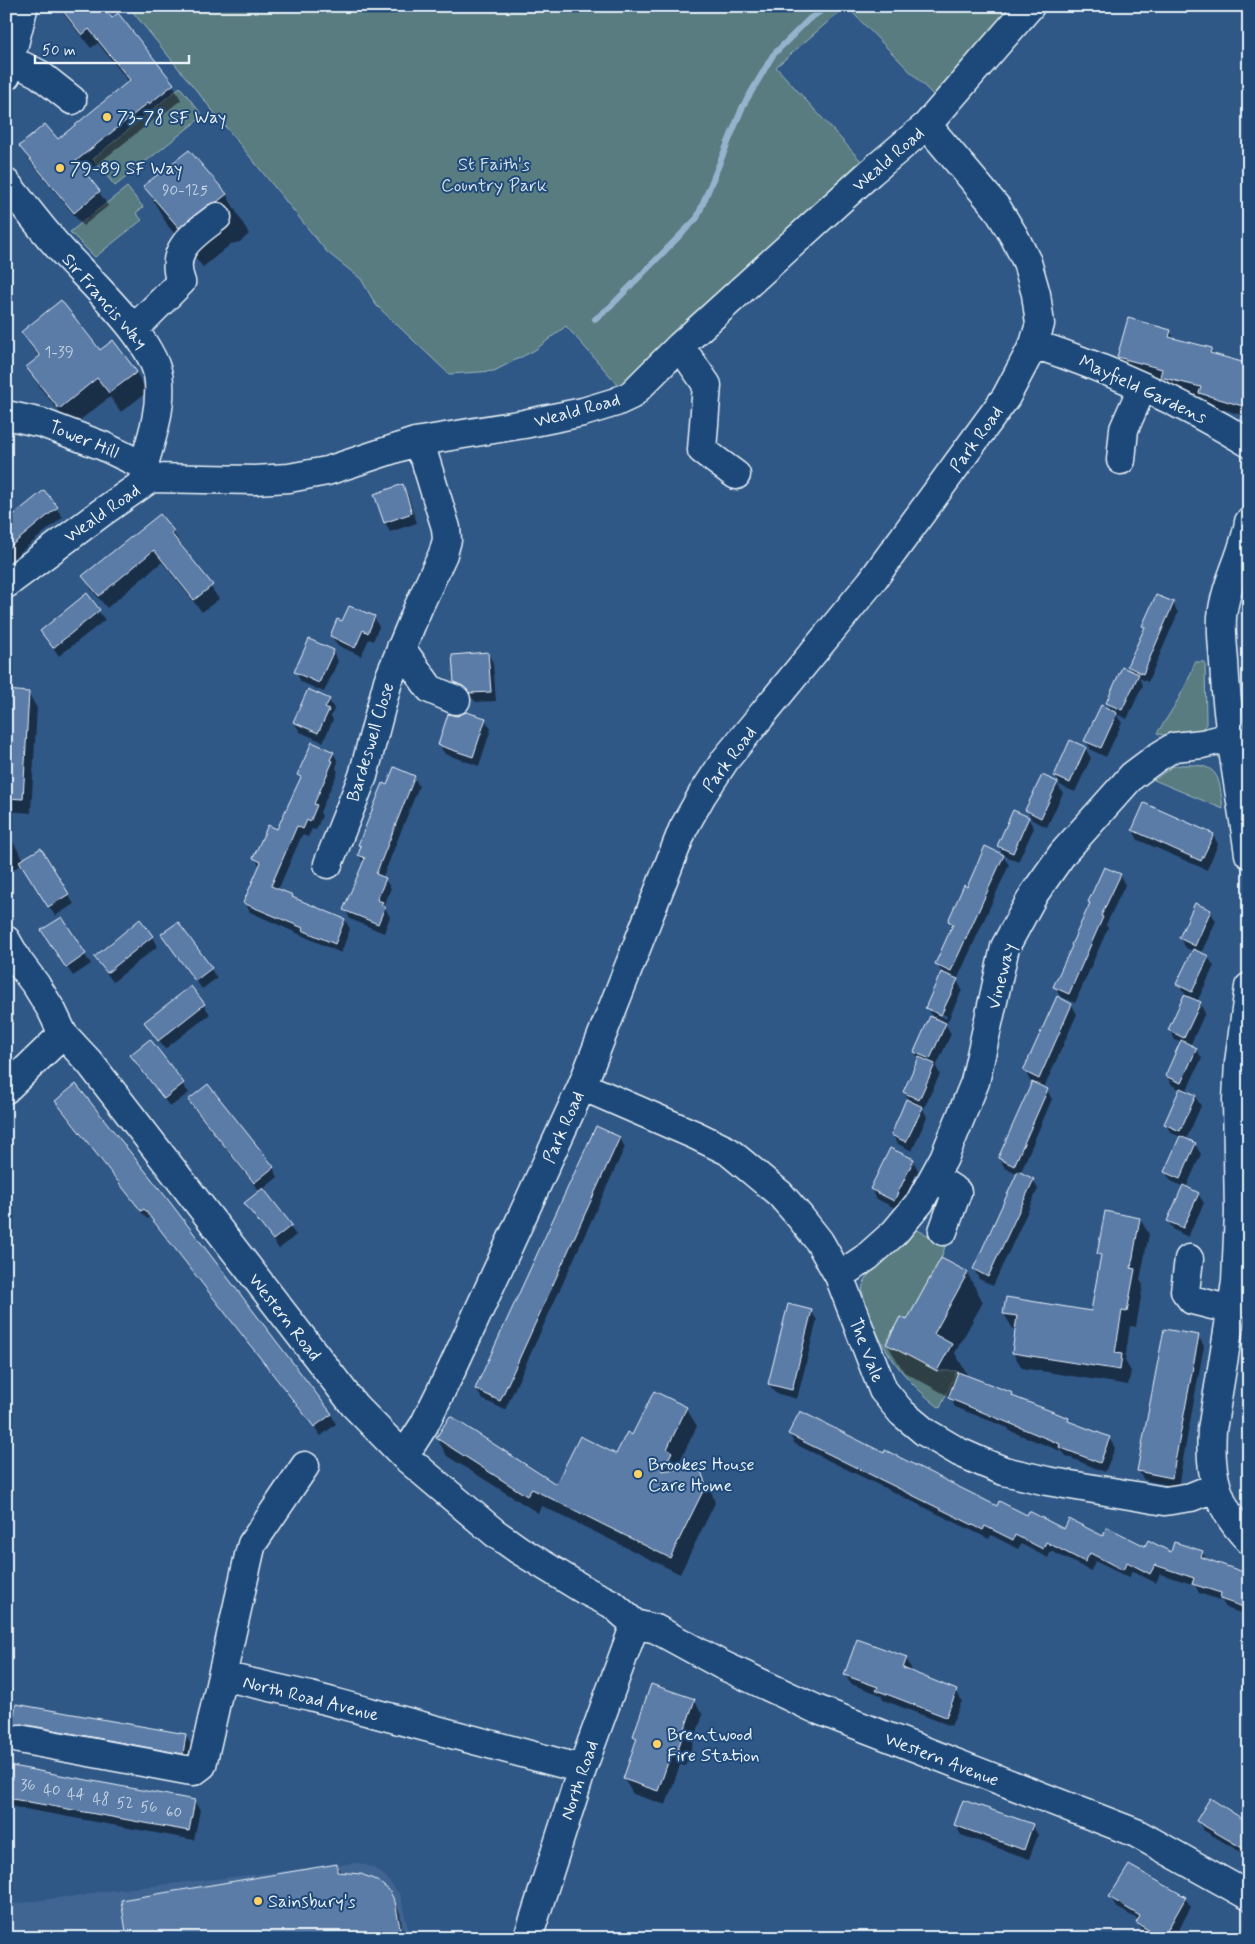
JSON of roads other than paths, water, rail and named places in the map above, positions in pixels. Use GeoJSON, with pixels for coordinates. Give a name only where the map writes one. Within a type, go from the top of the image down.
{"type":"FeatureCollection","features":[{"type":"Feature","properties":{"kind":"street","name":"Weald Road"},"geometry":{"type":"LineString","coordinates":[[6,584],[101,513],[148,471],[255,480],[289,478],[327,471],[415,442],[583,412],[616,402],[631,395],[680,346],[871,172],[927,125],[1030,6]]}},
{"type":"Feature","properties":{"kind":"street"},"geometry":{"type":"LineString","coordinates":[[23,9],[9,68],[39,74],[72,100]]}},
{"type":"Feature","properties":{"kind":"street","name":"Park Road"},"geometry":{"type":"LineString","coordinates":[[404,1456],[424,1425],[452,1369],[582,1086],[684,829],[702,795],[725,760],[870,582],[906,534],[1006,397],[1034,344],[1040,324],[1036,294],[1027,262],[997,208],[927,125]]}},
{"type":"Feature","properties":{"kind":"street","name":"Sir Francis Way"},"geometry":{"type":"LineString","coordinates":[[6,183],[53,241],[134,329],[152,355],[159,381],[156,422],[148,471]]}},
{"type":"Feature","properties":{"kind":"street"},"geometry":{"type":"LineString","coordinates":[[134,329],[181,282],[178,264],[184,243],[218,217]]}},
{"type":"Feature","properties":{"kind":"street","name":"Mayfield Gardens"},"geometry":{"type":"LineString","coordinates":[[1034,344],[1074,357],[1187,407],[1249,443]]}},
{"type":"Feature","properties":{"kind":"street"},"geometry":{"type":"LineString","coordinates":[[680,346],[706,385],[702,450],[736,475]]}},
{"type":"Feature","properties":{"kind":"street"},"geometry":{"type":"LineString","coordinates":[[1121,460],[1124,429],[1142,388]]}},
{"type":"Feature","properties":{"kind":"street","name":"Tower Hill"},"geometry":{"type":"LineString","coordinates":[[6,415],[42,423],[148,471]]}},
{"type":"Feature","properties":{"kind":"street","name":"Bardeswell Close"},"geometry":{"type":"LineString","coordinates":[[328,864],[363,776],[388,681],[438,568],[447,540],[446,528],[425,459],[415,442]]}},
{"type":"Feature","properties":{"kind":"street"},"geometry":{"type":"LineString","coordinates":[[1249,522],[1241,574],[1222,617],[1225,694],[1230,738],[1249,854]]}},
{"type":"Feature","properties":{"kind":"street","name":"Bardeswell Close"},"geometry":{"type":"LineString","coordinates":[[401,648],[430,689],[456,700]]}},
{"type":"Feature","properties":{"kind":"street","name":"Vineway"},"geometry":{"type":"LineString","coordinates":[[839,1276],[867,1257],[895,1232],[920,1202],[944,1158],[976,1082],[1005,946],[1034,894],[1064,853],[1132,776],[1174,747],[1230,738]]}},
{"type":"Feature","properties":{"kind":"street","name":"Western Road"},"geometry":{"type":"LineString","coordinates":[[6,940],[52,1011],[63,1034],[90,1063],[354,1405],[404,1456],[495,1534],[586,1591],[612,1604],[635,1624]]}},
{"type":"Feature","properties":{"kind":"street"},"geometry":{"type":"LineString","coordinates":[[1249,987],[1239,1063],[1237,1099],[1244,1214],[1232,1310],[1212,1430],[1211,1448],[1216,1487],[1221,1502],[1234,1523],[1249,1540]]}},
{"type":"Feature","properties":{"kind":"street"},"geometry":{"type":"LineString","coordinates":[[6,1089],[63,1034]]}},
{"type":"Feature","properties":{"kind":"street","name":"The Vale"},"geometry":{"type":"LineString","coordinates":[[582,1086],[728,1151],[780,1194],[819,1241],[839,1276],[883,1390],[902,1414],[925,1432],[959,1452],[1004,1471],[1047,1480],[1165,1501],[1191,1498],[1216,1487]]}},
{"type":"Feature","properties":{"kind":"street"},"geometry":{"type":"LineString","coordinates":[[934,1177],[958,1192],[943,1230]]}},
{"type":"Feature","properties":{"kind":"street"},"geometry":{"type":"LineString","coordinates":[[1189,1259],[1185,1291],[1192,1300],[1232,1310]]}},
{"type":"Feature","properties":{"kind":"street"},"geometry":{"type":"LineString","coordinates":[[222,1676],[252,1544],[305,1466]]}},
{"type":"Feature","properties":{"kind":"street","name":"North Road"},"geometry":{"type":"LineString","coordinates":[[528,1938],[582,1769],[635,1624]]}},
{"type":"Feature","properties":{"kind":"street","name":"Western Avenue"},"geometry":{"type":"LineString","coordinates":[[635,1624],[656,1629],[720,1664],[816,1709],[1136,1833],[1249,1896]]}},
{"type":"Feature","properties":{"kind":"street","name":"North Road Avenue"},"geometry":{"type":"LineString","coordinates":[[19,1739],[194,1771],[202,1765],[222,1676],[310,1696],[582,1769]]}},
{"type":"Feature","properties":{"kind":"waterway"},"geometry":{"type":"LineString","coordinates":[[595,319],[610,307],[697,218],[743,106],[773,55],[809,19],[829,6]]}},
{"type":"Feature","properties":{"kind":"place","name":"73-78 SF Way"},"geometry":{"type":"Point","coordinates":[107,117]}},
{"type":"Feature","properties":{"kind":"place","name":"79-89 SF Way"},"geometry":{"type":"Point","coordinates":[60,168]}},
{"type":"Feature","properties":{"kind":"place","name":"Brookes House Care Home"},"geometry":{"type":"Point","coordinates":[638,1474]}},
{"type":"Feature","properties":{"kind":"place","name":"Brentwood Fire Station"},"geometry":{"type":"Point","coordinates":[657,1744]}},
{"type":"Feature","properties":{"kind":"place","name":"Sainsbury's"},"geometry":{"type":"Point","coordinates":[258,1901]}},
{"type":"Feature","properties":{"kind":"park label","name":"St Faith's Country Park"},"geometry":{"type":"Point","coordinates":[494,174]}}]}
